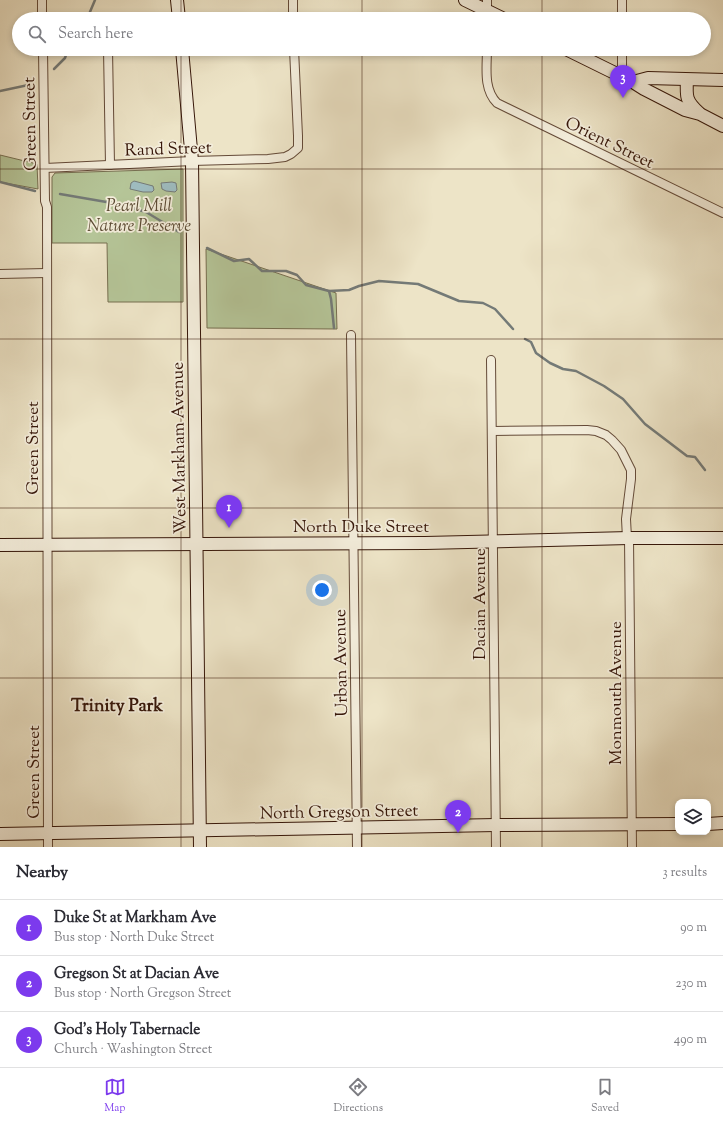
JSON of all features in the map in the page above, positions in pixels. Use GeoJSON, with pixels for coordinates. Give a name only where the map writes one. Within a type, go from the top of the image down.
{"type":"FeatureCollection","features":[{"type":"Feature","properties":{"kind":"main road"},"geometry":{"type":"LineString","coordinates":[[177,0],[178,12]]}},
{"type":"Feature","properties":{"kind":"main road"},"geometry":{"type":"LineString","coordinates":[[465,0],[487,10]]}},
{"type":"Feature","properties":{"kind":"main road","name":"West Markham Avenue"},"geometry":{"type":"LineString","coordinates":[[183,56],[192,161],[200,847]]}},
{"type":"Feature","properties":{"kind":"main road"},"geometry":{"type":"LineString","coordinates":[[581,56],[622,76],[685,110],[700,114],[723,126]]}},
{"type":"Feature","properties":{"kind":"main road"},"geometry":{"type":"LineString","coordinates":[[633,82],[648,78],[723,80]]}},
{"type":"Feature","properties":{"kind":"main road"},"geometry":{"type":"LineString","coordinates":[[687,80],[686,95],[688,102],[700,114]]}},
{"type":"Feature","properties":{"kind":"main road","name":"North Duke Street"},"geometry":{"type":"LineString","coordinates":[[0,545],[196,545],[204,543],[494,542],[628,538],[723,538]]}},
{"type":"Feature","properties":{"kind":"main road"},"geometry":{"type":"LineString","coordinates":[[711,824],[723,823]]}},
{"type":"Feature","properties":{"kind":"main road","name":"North Gregson Street"},"geometry":{"type":"LineString","coordinates":[[0,834],[496,825],[675,824]]}},
{"type":"Feature","properties":{"kind":"street"},"geometry":{"type":"LineString","coordinates":[[42,0],[42,12]]}},
{"type":"Feature","properties":{"kind":"street"},"geometry":{"type":"LineString","coordinates":[[292,0],[293,12]]}},
{"type":"Feature","properties":{"kind":"street"},"geometry":{"type":"LineString","coordinates":[[622,0],[622,12]]}},
{"type":"Feature","properties":{"kind":"street","name":"Green Street"},"geometry":{"type":"LineString","coordinates":[[43,56],[45,201],[47,207],[48,847]]}},
{"type":"Feature","properties":{"kind":"street"},"geometry":{"type":"LineString","coordinates":[[108,56],[110,165]]}},
{"type":"Feature","properties":{"kind":"street","name":"Rand Street"},"geometry":{"type":"LineString","coordinates":[[45,168],[192,161],[268,160],[285,157],[298,148],[294,56]]}},
{"type":"Feature","properties":{"kind":"street","name":"Orient Street"},"geometry":{"type":"LineString","coordinates":[[487,56],[489,91],[492,98],[497,103],[723,214]]}},
{"type":"Feature","properties":{"kind":"street"},"geometry":{"type":"LineString","coordinates":[[622,56],[622,76]]}},
{"type":"Feature","properties":{"kind":"street"},"geometry":{"type":"LineString","coordinates":[[0,274],[46,273]]}},
{"type":"Feature","properties":{"kind":"street","name":"Urban Avenue"},"geometry":{"type":"LineString","coordinates":[[351,335],[357,847]]}},
{"type":"Feature","properties":{"kind":"street","name":"Dacian Avenue"},"geometry":{"type":"LineString","coordinates":[[491,360],[493,431],[496,847]]}},
{"type":"Feature","properties":{"kind":"street","name":"Monmouth Avenue"},"geometry":{"type":"LineString","coordinates":[[493,431],[596,431],[610,438],[621,450],[631,470],[626,519],[628,538],[632,847]]}},
{"type":"Feature","properties":{"kind":"green space","name":"Pearl Mill Nature Preserve"},"geometry":{"type":"Polygon","coordinates":[[[0,155],[37,164],[38,189],[0,182],[0,155]]]}},
{"type":"Feature","properties":{"kind":"green space","name":"Pearl Mill Nature Preserve"},"geometry":{"type":"Polygon","coordinates":[[[183,169],[183,302],[108,302],[107,243],[52,243],[52,177],[55,173],[183,169]]]}},
{"type":"Feature","properties":{"kind":"green space","name":"Pearl Mill Nature Preserve"},"geometry":{"type":"Polygon","coordinates":[[[206,249],[336,293],[337,329],[207,328],[206,249]]]}},
{"type":"Feature","properties":{"kind":"water"},"geometry":{"type":"Polygon","coordinates":[[[134,181],[153,186],[154,190],[152,192],[143,192],[130,189],[131,183],[134,181]]]}},
{"type":"Feature","properties":{"kind":"water"},"geometry":{"type":"Polygon","coordinates":[[[161,183],[176,183],[177,190],[175,192],[162,189],[161,183]]]}},
{"type":"Feature","properties":{"kind":"waterway"},"geometry":{"type":"LineString","coordinates":[[90,12],[95,0]]}},
{"type":"Feature","properties":{"kind":"waterway"},"geometry":{"type":"LineString","coordinates":[[54,69],[66,56]]}},
{"type":"Feature","properties":{"kind":"waterway"},"geometry":{"type":"LineString","coordinates":[[0,91],[33,84]]}},
{"type":"Feature","properties":{"kind":"waterway"},"geometry":{"type":"LineString","coordinates":[[0,182],[35,191]]}},
{"type":"Feature","properties":{"kind":"waterway"},"geometry":{"type":"LineString","coordinates":[[60,194],[118,204],[146,212],[179,232]]}},
{"type":"Feature","properties":{"kind":"waterway"},"geometry":{"type":"LineString","coordinates":[[207,248],[234,261],[249,259],[262,271],[286,271],[297,275],[306,285],[329,291],[349,290],[379,281],[418,284],[459,301],[483,303],[495,309],[513,329]]}},
{"type":"Feature","properties":{"kind":"waterway"},"geometry":{"type":"LineString","coordinates":[[329,291],[334,328]]}},
{"type":"Feature","properties":{"kind":"waterway"},"geometry":{"type":"LineString","coordinates":[[525,339],[531,342],[536,353],[550,363],[563,369],[576,371],[604,386],[623,399],[645,424],[687,456],[695,457],[705,470]]}},
{"type":"Feature","properties":{"kind":"place","name":"God's Holy Tabernacle"},"geometry":{"type":"Point","coordinates":[623,98]}},
{"type":"Feature","properties":{"kind":"place","name":"Duke St at Markham Ave"},"geometry":{"type":"Point","coordinates":[229,528]}},
{"type":"Feature","properties":{"kind":"place","name":"Gregson St at Dacian Ave"},"geometry":{"type":"Point","coordinates":[458,833]}},
{"type":"Feature","properties":{"kind":"district","name":"Trinity Park"},"geometry":{"type":"Point","coordinates":[117,705]}}]}
